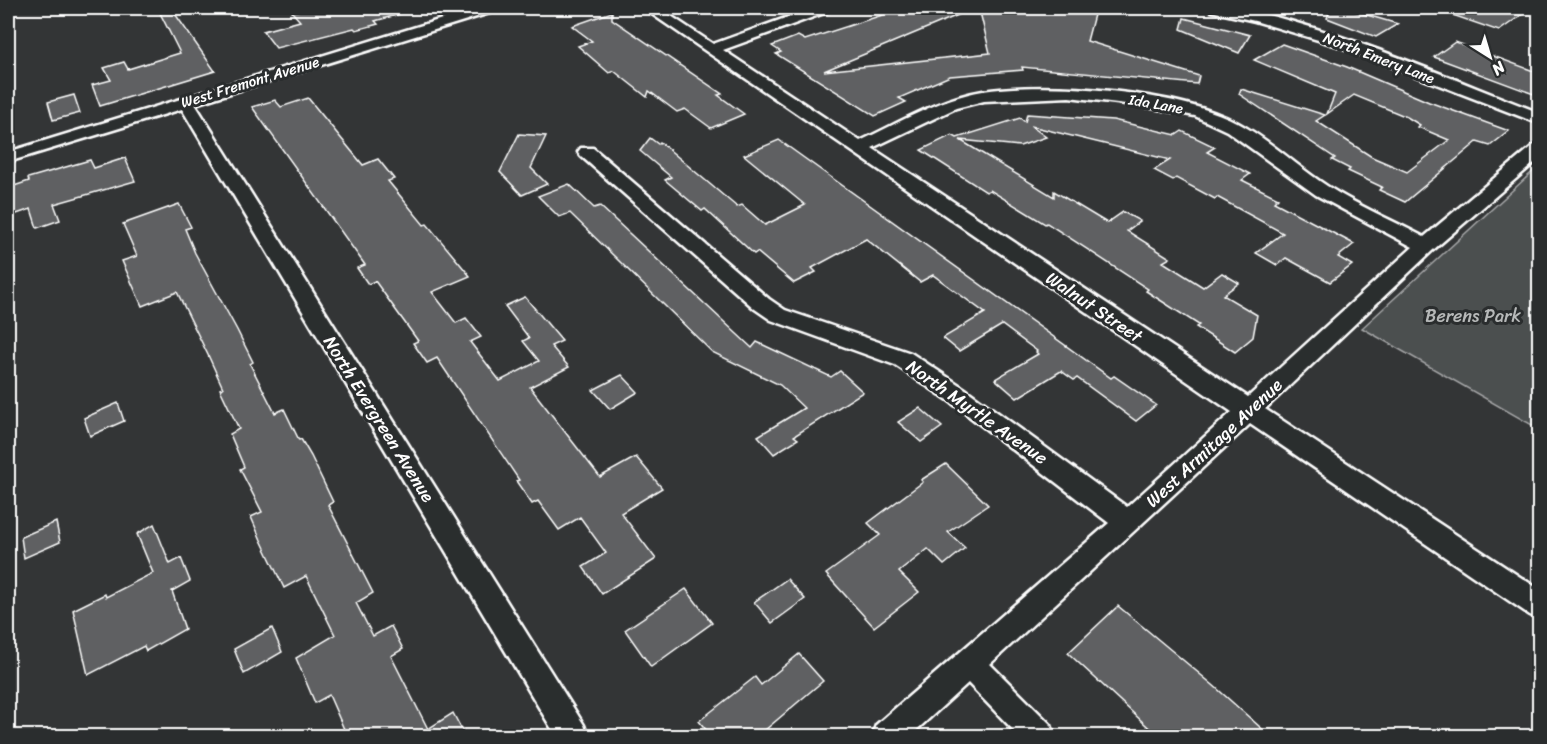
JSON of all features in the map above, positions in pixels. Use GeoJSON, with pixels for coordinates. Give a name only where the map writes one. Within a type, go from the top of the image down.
{"type":"FeatureCollection","features":[{"type":"Feature","properties":{"kind":"street","name":"West Fremont Avenue"},"geometry":{"type":"LineString","coordinates":[[8,157],[491,8]]}},
{"type":"Feature","properties":{"kind":"street","name":"Walnut Street"},"geometry":{"type":"LineString","coordinates":[[650,8],[1539,606]]}},
{"type":"Feature","properties":{"kind":"street"},"geometry":{"type":"LineString","coordinates":[[712,49],[825,8]]}},
{"type":"Feature","properties":{"kind":"street","name":"North Emery Lane"},"geometry":{"type":"LineString","coordinates":[[1216,8],[1265,18],[1327,38],[1539,119]]}},
{"type":"Feature","properties":{"kind":"street","name":"Ida Lane"},"geometry":{"type":"LineString","coordinates":[[860,148],[950,105],[983,96],[1069,92],[1142,101],[1200,112],[1233,127],[1322,191],[1426,246]]}},
{"type":"Feature","properties":{"kind":"street","name":"North Evergreen Avenue"},"geometry":{"type":"LineString","coordinates":[[186,102],[573,736]]}},
{"type":"Feature","properties":{"kind":"street","name":"West Armitage Avenue"},"geometry":{"type":"LineString","coordinates":[[887,736],[1249,412],[1426,246],[1539,149]]}},
{"type":"Feature","properties":{"kind":"street","name":"North Myrtle Avenue"},"geometry":{"type":"LineString","coordinates":[[587,152],[762,304],[778,315],[903,359],[956,394],[1128,522]]}},
{"type":"Feature","properties":{"kind":"street"},"geometry":{"type":"LineString","coordinates":[[970,664],[1040,736]]}},
{"type":"Feature","properties":{"kind":"green space","name":"Berens Park"},"geometry":{"type":"Polygon","coordinates":[[[1539,166],[1539,429],[1362,328],[1539,166]]]}},
{"type":"Feature","properties":{"kind":"building"},"geometry":{"type":"Polygon","coordinates":[[[171,8],[215,71],[100,106],[92,85],[111,80],[104,68],[124,62],[128,69],[180,53],[159,11],[171,8]]]}},
{"type":"Feature","properties":{"kind":"building"},"geometry":{"type":"Polygon","coordinates":[[[309,8],[403,8],[404,13],[375,21],[378,24],[276,48],[263,31],[300,21],[292,12],[309,8]]]}},
{"type":"Feature","properties":{"kind":"building"},"geometry":{"type":"Polygon","coordinates":[[[904,8],[975,8],[824,71],[990,53],[979,8],[1057,8],[1095,11],[1087,41],[1199,76],[1197,84],[1022,67],[1023,70],[950,76],[899,98],[906,102],[875,116],[776,54],[781,52],[772,46],[798,36],[805,40],[904,8]]]}},
{"type":"Feature","properties":{"kind":"building"},"geometry":{"type":"Polygon","coordinates":[[[1331,8],[1343,8],[1398,24],[1376,37],[1327,18],[1331,8]]]}},
{"type":"Feature","properties":{"kind":"building"},"geometry":{"type":"Polygon","coordinates":[[[1441,8],[1531,8],[1499,31],[1441,11],[1441,8]]]}},
{"type":"Feature","properties":{"kind":"building"},"geometry":{"type":"Polygon","coordinates":[[[612,12],[612,19],[722,94],[718,95],[744,114],[711,128],[685,109],[677,112],[649,91],[647,97],[614,71],[609,73],[578,46],[592,41],[572,26],[612,12]]]}},
{"type":"Feature","properties":{"kind":"building"},"geometry":{"type":"Polygon","coordinates":[[[1184,18],[1250,35],[1239,53],[1181,29],[1184,18]]]}},
{"type":"Feature","properties":{"kind":"building"},"geometry":{"type":"Polygon","coordinates":[[[1455,42],[1539,73],[1539,96],[1434,57],[1455,42]]]}},
{"type":"Feature","properties":{"kind":"building"},"geometry":{"type":"Polygon","coordinates":[[[1282,44],[1509,131],[1490,146],[1477,142],[1405,202],[1379,190],[1382,187],[1348,171],[1350,169],[1332,160],[1335,158],[1239,94],[1241,89],[1325,115],[1316,121],[1372,157],[1407,172],[1449,140],[1418,127],[1420,125],[1407,117],[1354,95],[1327,114],[1335,94],[1254,60],[1282,44]]]}},
{"type":"Feature","properties":{"kind":"building"},"geometry":{"type":"Polygon","coordinates":[[[74,95],[80,113],[53,120],[48,102],[74,95]]]}},
{"type":"Feature","properties":{"kind":"building"},"geometry":{"type":"Polygon","coordinates":[[[308,98],[363,165],[378,159],[394,179],[388,181],[470,276],[432,292],[456,323],[466,318],[481,337],[470,342],[500,381],[539,361],[523,341],[529,338],[505,306],[525,297],[562,341],[551,346],[569,367],[530,387],[600,477],[636,457],[662,488],[621,513],[656,559],[602,594],[583,567],[606,553],[580,517],[559,530],[538,501],[532,504],[516,481],[519,480],[437,358],[427,363],[413,343],[418,341],[375,281],[368,284],[357,268],[365,265],[252,107],[275,100],[281,107],[308,98]]]}},
{"type":"Feature","properties":{"kind":"building"},"geometry":{"type":"Polygon","coordinates":[[[1027,114],[1113,120],[1176,135],[1182,131],[1215,147],[1207,152],[1250,174],[1242,180],[1278,198],[1274,202],[1354,244],[1338,257],[1352,265],[1330,282],[1286,258],[1277,265],[1256,253],[1283,233],[1217,197],[1215,199],[1176,178],[1173,180],[1154,170],[1170,160],[1031,126],[1046,137],[1020,146],[960,140],[1054,197],[1054,191],[1107,223],[1123,212],[1140,221],[1127,231],[1170,258],[1163,262],[1203,287],[1222,273],[1239,283],[1223,295],[1257,315],[1253,337],[1235,352],[1196,327],[1199,325],[1146,291],[1148,289],[1047,223],[1045,224],[990,190],[986,192],[921,150],[952,135],[957,138],[1020,118],[1025,122],[1027,114]]]}},
{"type":"Feature","properties":{"kind":"building"},"geometry":{"type":"Polygon","coordinates":[[[519,134],[546,136],[531,168],[547,184],[522,195],[500,172],[519,134]]]}},
{"type":"Feature","properties":{"kind":"building"},"geometry":{"type":"Polygon","coordinates":[[[650,138],[658,144],[660,142],[737,207],[742,205],[765,225],[805,205],[744,155],[779,140],[1111,378],[1114,376],[1156,405],[1136,421],[1077,378],[1074,380],[1061,371],[1017,398],[995,379],[1038,354],[1037,351],[1002,325],[959,351],[943,338],[985,313],[933,275],[920,282],[866,239],[812,268],[816,272],[794,283],[757,252],[754,254],[705,209],[702,211],[665,180],[671,177],[640,151],[650,138]]]}},
{"type":"Feature","properties":{"kind":"building"},"geometry":{"type":"Polygon","coordinates":[[[125,158],[135,181],[54,204],[60,220],[37,228],[31,209],[8,217],[8,188],[29,181],[28,178],[90,160],[94,168],[125,158]]]}},
{"type":"Feature","properties":{"kind":"building"},"geometry":{"type":"Polygon","coordinates":[[[569,184],[594,208],[600,206],[752,348],[757,342],[831,377],[840,371],[863,392],[794,436],[798,439],[774,454],[758,436],[804,408],[780,385],[712,352],[570,213],[559,217],[538,196],[569,184]]]}},
{"type":"Feature","properties":{"kind":"building"},"geometry":{"type":"Polygon","coordinates":[[[179,204],[191,227],[185,229],[195,253],[253,362],[250,364],[275,413],[284,409],[299,440],[301,439],[311,456],[333,502],[328,505],[373,593],[356,603],[373,636],[391,626],[403,649],[391,656],[428,729],[453,713],[465,736],[347,736],[329,695],[315,703],[296,658],[335,635],[306,576],[284,588],[261,540],[251,517],[262,512],[240,469],[244,467],[230,434],[239,429],[220,389],[223,388],[177,292],[142,306],[122,261],[137,256],[123,224],[179,204]]]}},
{"type":"Feature","properties":{"kind":"building"},"geometry":{"type":"Polygon","coordinates":[[[622,375],[638,392],[610,409],[593,390],[622,375]]]}},
{"type":"Feature","properties":{"kind":"building"},"geometry":{"type":"Polygon","coordinates":[[[118,403],[124,421],[90,436],[84,418],[118,403]]]}},
{"type":"Feature","properties":{"kind":"building"},"geometry":{"type":"Polygon","coordinates":[[[920,408],[942,427],[921,442],[898,422],[920,408]]]}},
{"type":"Feature","properties":{"kind":"building"},"geometry":{"type":"Polygon","coordinates":[[[946,464],[988,505],[948,532],[965,548],[944,565],[928,549],[899,572],[919,592],[874,627],[826,574],[880,535],[868,523],[923,482],[921,480],[946,464]]]}},
{"type":"Feature","properties":{"kind":"building"},"geometry":{"type":"Polygon","coordinates":[[[56,522],[60,542],[24,558],[21,537],[56,522]]]}},
{"type":"Feature","properties":{"kind":"building"},"geometry":{"type":"Polygon","coordinates":[[[154,524],[170,564],[181,558],[190,581],[172,591],[185,629],[146,651],[144,646],[88,675],[73,610],[105,594],[106,597],[153,573],[137,534],[154,524]]]}},
{"type":"Feature","properties":{"kind":"building"},"geometry":{"type":"Polygon","coordinates":[[[787,579],[805,599],[772,623],[754,602],[787,579]]]}},
{"type":"Feature","properties":{"kind":"building"},"geometry":{"type":"Polygon","coordinates":[[[686,589],[712,623],[651,667],[625,630],[686,589]]]}},
{"type":"Feature","properties":{"kind":"building"},"geometry":{"type":"Polygon","coordinates":[[[1118,606],[1270,736],[1158,736],[1068,653],[1118,606]]]}},
{"type":"Feature","properties":{"kind":"building"},"geometry":{"type":"Polygon","coordinates":[[[272,628],[282,652],[244,674],[234,649],[272,628]]]}},
{"type":"Feature","properties":{"kind":"building"},"geometry":{"type":"Polygon","coordinates":[[[799,654],[823,681],[758,736],[711,736],[699,721],[755,677],[761,685],[799,654]]]}}]}
